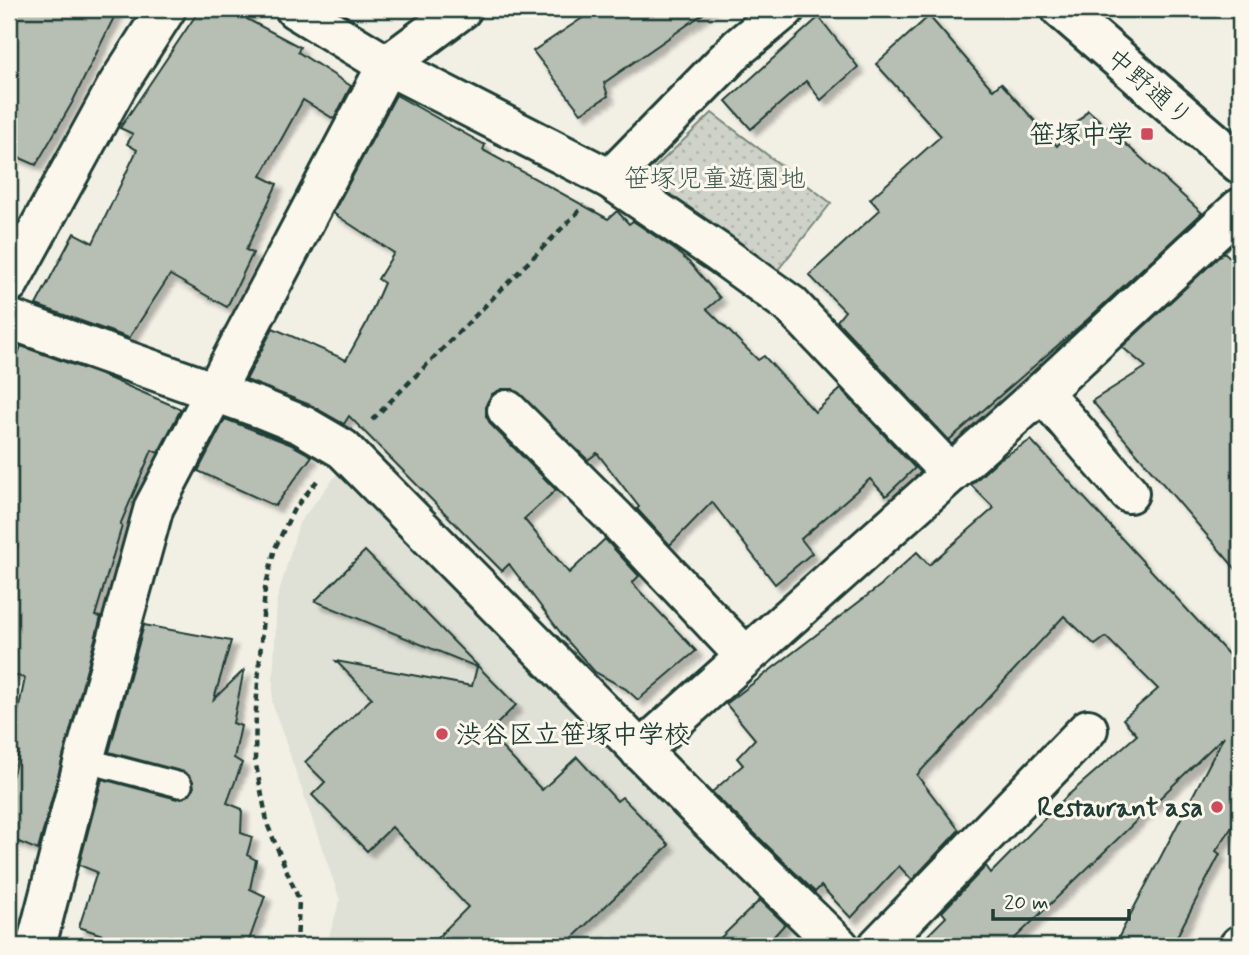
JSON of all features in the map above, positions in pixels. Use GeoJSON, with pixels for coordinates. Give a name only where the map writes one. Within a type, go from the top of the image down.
{"type":"FeatureCollection","features":[{"type":"Feature","properties":{"kind":"street"},"geometry":{"type":"LineString","coordinates":[[9,283],[117,86],[166,9]]}},
{"type":"Feature","properties":{"kind":"street"},"geometry":{"type":"LineString","coordinates":[[295,9],[387,65],[610,179],[791,305],[950,473]]}},
{"type":"Feature","properties":{"kind":"street"},"geometry":{"type":"LineString","coordinates":[[36,946],[83,760],[154,507],[387,65],[462,9]]}},
{"type":"Feature","properties":{"kind":"street"},"geometry":{"type":"LineString","coordinates":[[610,179],[739,47],[785,9]]}},
{"type":"Feature","properties":{"kind":"street","name":"中野通り"},"geometry":{"type":"LineString","coordinates":[[1060,9],[1240,164]]}},
{"type":"Feature","properties":{"kind":"street"},"geometry":{"type":"LineString","coordinates":[[640,751],[1041,392],[1240,208]]}},
{"type":"Feature","properties":{"kind":"street"},"geometry":{"type":"LineString","coordinates":[[9,319],[302,425],[343,449],[640,751],[839,946]]}},
{"type":"Feature","properties":{"kind":"street"},"geometry":{"type":"LineString","coordinates":[[1041,392],[1129,492]]}},
{"type":"Feature","properties":{"kind":"street"},"geometry":{"type":"LineString","coordinates":[[507,410],[616,519],[745,656]]}},
{"type":"Feature","properties":{"kind":"street"},"geometry":{"type":"LineString","coordinates":[[878,946],[1088,729]]}},
{"type":"Feature","properties":{"kind":"lane"},"geometry":{"type":"LineString","coordinates":[[83,760],[180,785]]}},
{"type":"Feature","properties":{"kind":"shaded area","name":"渋谷区立笹塚中学校"},"geometry":{"type":"Polygon","coordinates":[[[337,474],[816,946],[326,946],[340,900],[272,703],[277,599],[299,523],[337,474]]]}},
{"type":"Feature","properties":{"kind":"green space","name":"笹塚児童遊園地"},"geometry":{"type":"Polygon","coordinates":[[[712,113],[831,203],[774,275],[644,191],[644,178],[712,113]]]}},
{"type":"Feature","properties":{"kind":"building"},"geometry":{"type":"Polygon","coordinates":[[[9,9],[118,9],[72,103],[36,165],[9,153],[9,9]]]}},
{"type":"Feature","properties":{"kind":"building"},"geometry":{"type":"Polygon","coordinates":[[[200,9],[251,9],[247,19],[300,47],[298,52],[351,86],[334,119],[303,100],[261,176],[277,184],[246,250],[253,253],[227,307],[170,275],[129,338],[36,305],[74,233],[93,243],[137,150],[127,144],[133,134],[120,128],[200,9]]]}},
{"type":"Feature","properties":{"kind":"building"},"geometry":{"type":"Polygon","coordinates":[[[596,9],[710,9],[604,83],[608,96],[581,113],[533,51],[596,9]]]}},
{"type":"Feature","properties":{"kind":"building"},"geometry":{"type":"Polygon","coordinates":[[[929,16],[993,90],[1001,83],[1057,146],[1088,110],[1202,213],[1088,319],[949,440],[837,321],[845,311],[809,275],[880,210],[870,199],[941,136],[876,64],[929,16]]]}},
{"type":"Feature","properties":{"kind":"building"},"geometry":{"type":"Polygon","coordinates":[[[819,17],[858,67],[821,100],[806,81],[751,129],[726,101],[819,17]]]}},
{"type":"Feature","properties":{"kind":"building"},"geometry":{"type":"Polygon","coordinates":[[[396,95],[485,145],[483,150],[608,219],[617,211],[629,224],[633,221],[674,249],[691,264],[720,298],[707,309],[758,360],[764,356],[815,412],[841,389],[915,468],[886,496],[870,479],[801,539],[812,553],[775,584],[712,502],[670,545],[637,509],[639,507],[597,453],[588,460],[513,389],[502,389],[492,394],[486,405],[486,416],[491,425],[556,490],[524,519],[569,573],[605,539],[639,576],[632,583],[696,651],[638,700],[626,689],[595,672],[563,636],[509,564],[502,571],[349,416],[344,424],[310,405],[246,380],[273,328],[346,360],[366,324],[384,283],[378,279],[394,253],[333,213],[396,95]]]}},
{"type":"Feature","properties":{"kind":"building"},"geometry":{"type":"Polygon","coordinates":[[[1224,252],[1240,266],[1240,574],[1092,401],[1146,367],[1122,347],[1224,252]]]}},
{"type":"Feature","properties":{"kind":"building"},"geometry":{"type":"Polygon","coordinates":[[[21,346],[104,376],[181,409],[158,453],[152,450],[120,525],[122,526],[95,616],[101,617],[38,850],[9,838],[9,788],[19,752],[10,750],[25,678],[9,674],[9,577],[18,542],[9,541],[9,378],[21,346]]]}},
{"type":"Feature","properties":{"kind":"building"},"geometry":{"type":"Polygon","coordinates":[[[225,419],[292,445],[312,456],[275,506],[198,471],[225,419]]]}},
{"type":"Feature","properties":{"kind":"building"},"geometry":{"type":"Polygon","coordinates":[[[1031,440],[1240,667],[1240,815],[1216,851],[1220,854],[1172,946],[1114,946],[1224,736],[1007,946],[917,946],[946,917],[942,912],[986,866],[991,873],[1066,797],[1137,735],[1123,719],[1158,689],[1106,637],[1095,645],[1064,616],[917,775],[959,830],[912,880],[899,866],[851,918],[821,886],[815,892],[712,792],[743,765],[737,758],[755,739],[726,704],[881,585],[917,552],[929,565],[994,508],[971,485],[998,460],[1031,440]]]}},
{"type":"Feature","properties":{"kind":"building"},"geometry":{"type":"Polygon","coordinates":[[[365,551],[516,705],[488,733],[542,790],[577,757],[617,801],[622,797],[669,845],[564,946],[429,946],[468,907],[392,827],[367,851],[312,795],[325,782],[305,762],[372,698],[336,661],[472,686],[477,667],[315,601],[365,551]]]}},
{"type":"Feature","properties":{"kind":"building"},"geometry":{"type":"Polygon","coordinates":[[[144,625],[231,641],[214,699],[244,670],[233,723],[241,726],[234,758],[242,763],[227,803],[242,809],[241,833],[252,837],[247,855],[256,860],[250,889],[265,896],[247,946],[201,946],[170,936],[166,946],[135,946],[79,927],[97,872],[79,865],[102,779],[177,799],[189,795],[194,788],[193,781],[184,772],[109,752],[144,625]]]}},
{"type":"Feature","properties":{"kind":"building"},"geometry":{"type":"Polygon","coordinates":[[[760,900],[785,924],[765,946],[712,946],[760,900]]]}},
{"type":"Feature","properties":{"kind":"place","name":"笹塚中学"},"geometry":{"type":"Point","coordinates":[1147,134]}},
{"type":"Feature","properties":{"kind":"place","name":"渋谷区立笹塚中学校"},"geometry":{"type":"Point","coordinates":[442,734]}},
{"type":"Feature","properties":{"kind":"place","name":"Restaurant asa"},"geometry":{"type":"Point","coordinates":[1217,807]}}]}
